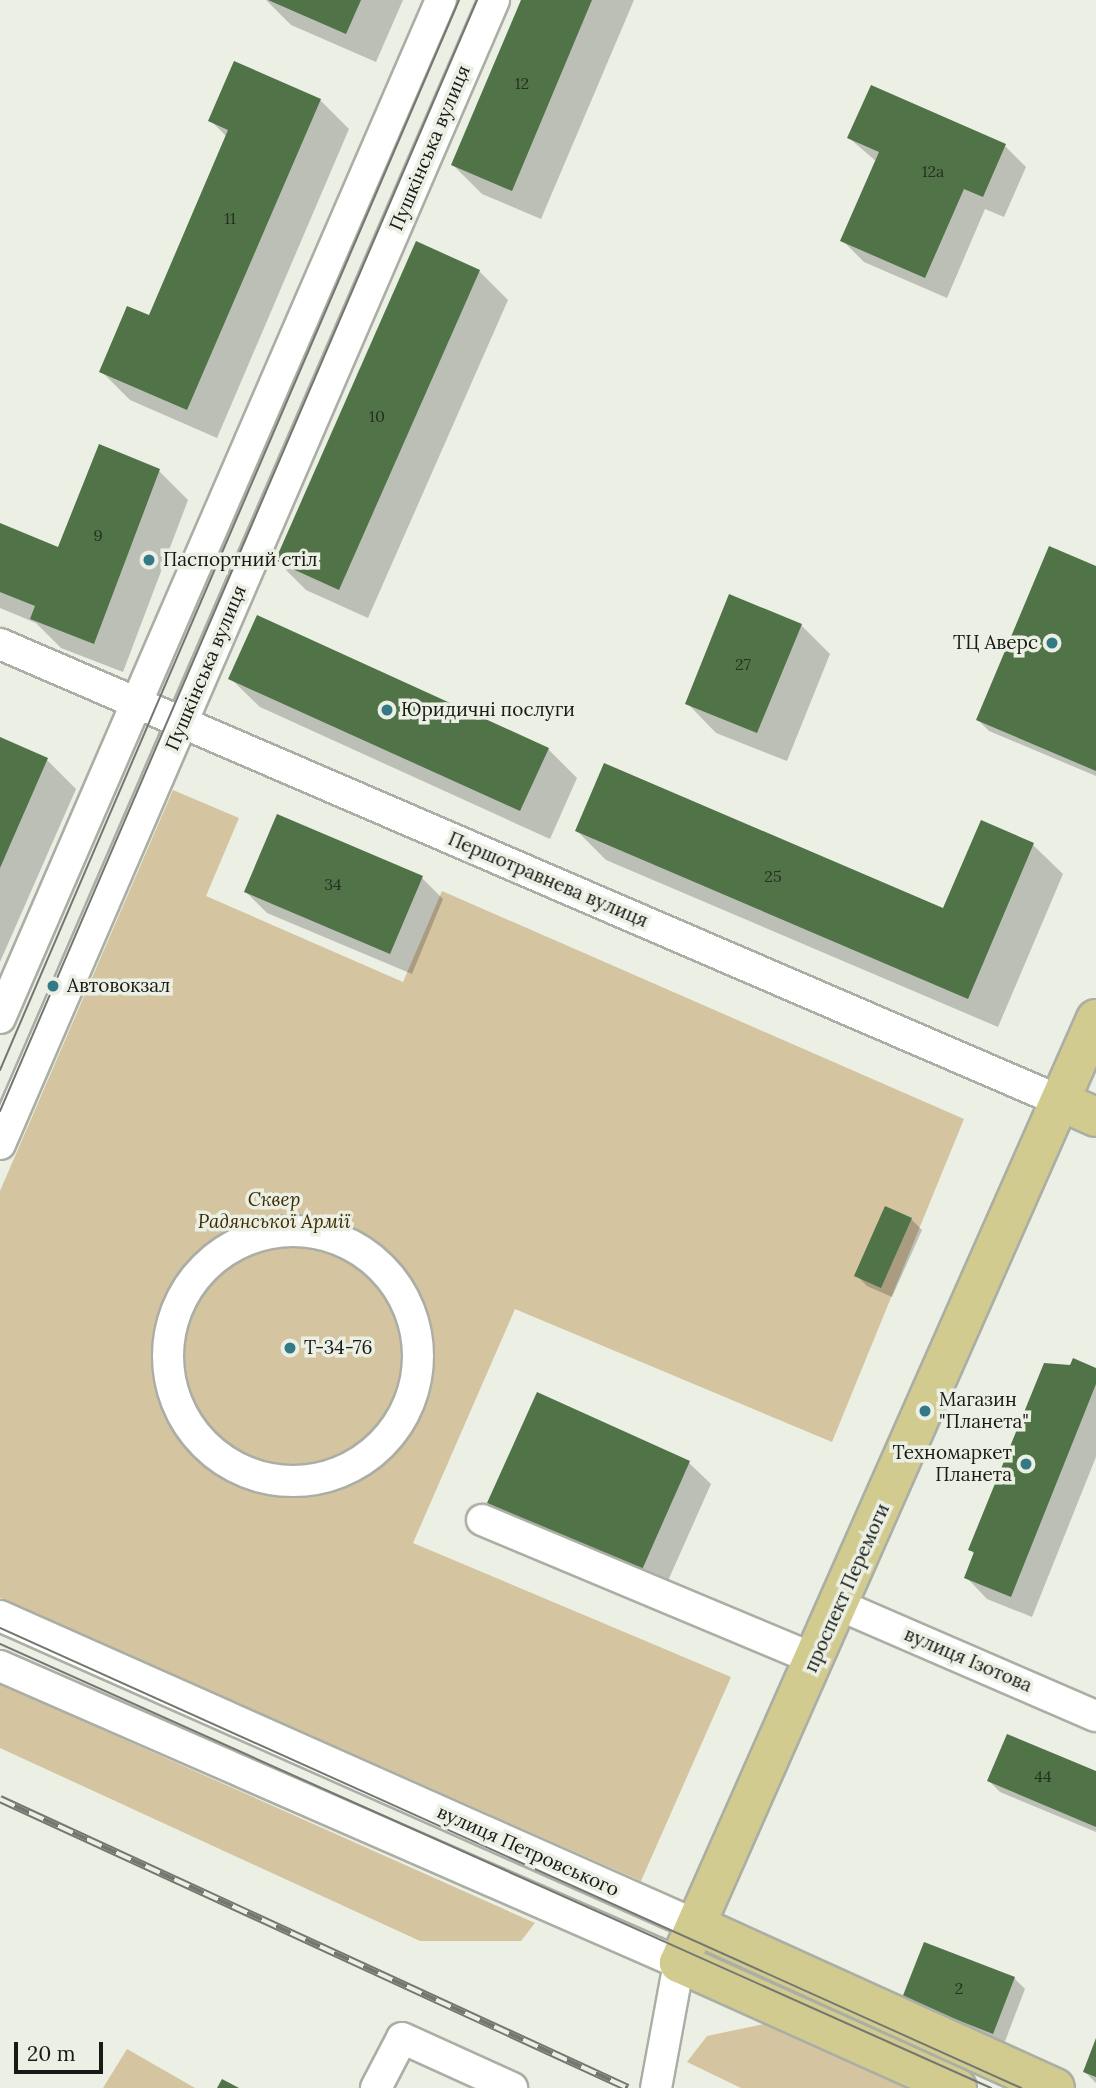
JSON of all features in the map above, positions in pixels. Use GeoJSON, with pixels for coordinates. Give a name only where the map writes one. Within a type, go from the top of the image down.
{"type":"FeatureCollection","features":[{"type":"Feature","properties":{"kind":"main road","name":"проспект Перемоги"},"geometry":{"type":"LineString","coordinates":[[679,1963],[1096,1019]]}},
{"type":"Feature","properties":{"kind":"main road","name":"Першотравнева вулиця"},"geometry":{"type":"LineString","coordinates":[[1060,1101],[1096,1117]]}},
{"type":"Feature","properties":{"kind":"main road","name":"вулиця Петровського"},"geometry":{"type":"LineString","coordinates":[[696,1925],[1055,2088]]}},
{"type":"Feature","properties":{"kind":"main road"},"geometry":{"type":"LineString","coordinates":[[679,1963],[957,2088]]}},
{"type":"Feature","properties":{"kind":"street"},"geometry":{"type":"LineString","coordinates":[[0,1018],[441,0]]}},
{"type":"Feature","properties":{"kind":"street","name":"Пушкінська вулиця"},"geometry":{"type":"LineString","coordinates":[[0,1144],[494,0]]}},
{"type":"Feature","properties":{"kind":"street","name":"Першотравнева вулиця"},"geometry":{"type":"LineString","coordinates":[[0,644],[1060,1101]]}},
{"type":"Feature","properties":{"kind":"street"},"geometry":{"type":"LineString","coordinates":[[298,1230],[330,1235],[358,1248],[383,1268],[412,1314],[418,1368],[412,1397],[399,1424],[380,1447],[330,1476],[275,1481],[248,1474],[202,1443],[174,1395],[168,1365],[177,1306],[213,1258],[239,1242],[267,1233],[298,1230]]}},
{"type":"Feature","properties":{"kind":"street"},"geometry":{"type":"LineString","coordinates":[[482,1520],[815,1659]]}},
{"type":"Feature","properties":{"kind":"street","name":"вулиця Ізотова"},"geometry":{"type":"LineString","coordinates":[[839,1605],[1096,1716]]}},
{"type":"Feature","properties":{"kind":"street","name":"вулиця Петровського"},"geometry":{"type":"LineString","coordinates":[[0,1616],[696,1925]]}},
{"type":"Feature","properties":{"kind":"street"},"geometry":{"type":"LineString","coordinates":[[0,1666],[679,1963],[656,2088]]}},
{"type":"Feature","properties":{"kind":"street"},"geometry":{"type":"LineString","coordinates":[[376,2088],[402,2038],[512,2088]]}},
{"type":"Feature","properties":{"kind":"green space","name":"Сквер Радянської Армії"},"geometry":{"type":"Polygon","coordinates":[[[173,790],[239,818],[206,896],[403,982],[442,891],[964,1119],[832,1442],[515,1309],[413,1543],[731,1677],[641,1881],[0,1598],[0,1191],[173,790]]]}},
{"type":"Feature","properties":{"kind":"green space"},"geometry":{"type":"Polygon","coordinates":[[[0,1684],[535,1923],[521,1941],[420,1941],[0,1748],[0,1684]]]}},
{"type":"Feature","properties":{"kind":"green space"},"geometry":{"type":"Polygon","coordinates":[[[769,2023],[908,2088],[741,2088],[687,2062],[707,2036],[769,2023]]]}},
{"type":"Feature","properties":{"kind":"green space"},"geometry":{"type":"Polygon","coordinates":[[[127,2049],[195,2088],[103,2088],[127,2049]]]}},
{"type":"Feature","properties":{"kind":"building"},"geometry":{"type":"Polygon","coordinates":[[[268,0],[361,0],[346,34],[268,0]]]}},
{"type":"Feature","properties":{"kind":"building"},"geometry":{"type":"Polygon","coordinates":[[[521,0],[592,0],[512,191],[451,165],[521,0]]]}},
{"type":"Feature","properties":{"kind":"building"},"geometry":{"type":"Polygon","coordinates":[[[234,61],[321,99],[187,410],[99,372],[127,306],[149,315],[228,130],[208,121],[234,61]]]}},
{"type":"Feature","properties":{"kind":"building"},"geometry":{"type":"Polygon","coordinates":[[[871,85],[1006,144],[983,197],[964,189],[925,278],[840,241],[879,152],[847,138],[871,85]]]}},
{"type":"Feature","properties":{"kind":"building"},"geometry":{"type":"Polygon","coordinates":[[[416,241],[480,270],[339,590],[275,561],[416,241]]]}},
{"type":"Feature","properties":{"kind":"building"},"geometry":{"type":"Polygon","coordinates":[[[99,444],[160,469],[94,644],[30,619],[35,606],[0,592],[0,523],[58,547],[99,444]]]}},
{"type":"Feature","properties":{"kind":"building","name":"ТЦ Аверс"},"geometry":{"type":"Polygon","coordinates":[[[1049,546],[1096,566],[1096,771],[976,720],[1049,546]]]}},
{"type":"Feature","properties":{"kind":"building"},"geometry":{"type":"Polygon","coordinates":[[[729,594],[802,624],[757,733],[685,704],[729,594]]]}},
{"type":"Feature","properties":{"kind":"building"},"geometry":{"type":"Polygon","coordinates":[[[257,615],[549,748],[520,811],[228,679],[257,615]]]}},
{"type":"Feature","properties":{"kind":"building"},"geometry":{"type":"Polygon","coordinates":[[[0,737],[48,758],[0,868],[0,737]]]}},
{"type":"Feature","properties":{"kind":"building"},"geometry":{"type":"Polygon","coordinates":[[[604,763],[943,908],[981,820],[1034,843],[968,999],[575,831],[604,763]]]}},
{"type":"Feature","properties":{"kind":"building"},"geometry":{"type":"Polygon","coordinates":[[[277,814],[423,876],[390,954],[244,892],[277,814]]]}},
{"type":"Feature","properties":{"kind":"building"},"geometry":{"type":"Polygon","coordinates":[[[885,1206],[912,1218],[881,1288],[854,1276],[885,1206]]]}},
{"type":"Feature","properties":{"kind":"building"},"geometry":{"type":"Polygon","coordinates":[[[1073,1358],[1096,1368],[1096,1384],[1011,1597],[964,1578],[974,1552],[968,1550],[1044,1363],[1070,1365],[1073,1358]]]}},
{"type":"Feature","properties":{"kind":"building"},"geometry":{"type":"Polygon","coordinates":[[[537,1392],[690,1461],[641,1572],[487,1503],[537,1392]]]}},
{"type":"Feature","properties":{"kind":"building"},"geometry":{"type":"Polygon","coordinates":[[[1007,1734],[1096,1771],[1096,1827],[987,1781],[1007,1734]]]}},
{"type":"Feature","properties":{"kind":"building"},"geometry":{"type":"Polygon","coordinates":[[[924,1942],[1015,1977],[993,2034],[902,1998],[924,1942]]]}},
{"type":"Feature","properties":{"kind":"building"},"geometry":{"type":"Polygon","coordinates":[[[1096,2038],[1096,2077],[1083,2072],[1096,2038]]]}},
{"type":"Feature","properties":{"kind":"building"},"geometry":{"type":"Polygon","coordinates":[[[222,2079],[239,2088],[217,2088],[222,2079]]]}},
{"type":"Feature","properties":{"kind":"tram line"},"geometry":{"type":"LineString","coordinates":[[0,1070],[459,0]]}},
{"type":"Feature","properties":{"kind":"tram line"},"geometry":{"type":"LineString","coordinates":[[0,1111],[477,0]]}},
{"type":"Feature","properties":{"kind":"tram line"},"geometry":{"type":"LineString","coordinates":[[0,1628],[1021,2088]]}},
{"type":"Feature","properties":{"kind":"tram line"},"geometry":{"type":"LineString","coordinates":[[0,1644],[991,2088]]}},
{"type":"Feature","properties":{"kind":"railway"},"geometry":{"type":"LineString","coordinates":[[0,1799],[628,2088]]}},
{"type":"Feature","properties":{"kind":"place","name":"Паспортний стіл"},"geometry":{"type":"Point","coordinates":[149,560]}},
{"type":"Feature","properties":{"kind":"place","name":"ТЦ Аверс"},"geometry":{"type":"Point","coordinates":[1052,643]}},
{"type":"Feature","properties":{"kind":"place","name":"Юридичні послуги"},"geometry":{"type":"Point","coordinates":[387,710]}},
{"type":"Feature","properties":{"kind":"place","name":"Автовокзал"},"geometry":{"type":"Point","coordinates":[53,986]}},
{"type":"Feature","properties":{"kind":"place","name":"Т-34-76"},"geometry":{"type":"Point","coordinates":[290,1348]}},
{"type":"Feature","properties":{"kind":"place","name":"Магазин \"Планета\""},"geometry":{"type":"Point","coordinates":[925,1411]}},
{"type":"Feature","properties":{"kind":"place","name":"Техномаркет Планета"},"geometry":{"type":"Point","coordinates":[1026,1464]}}]}
